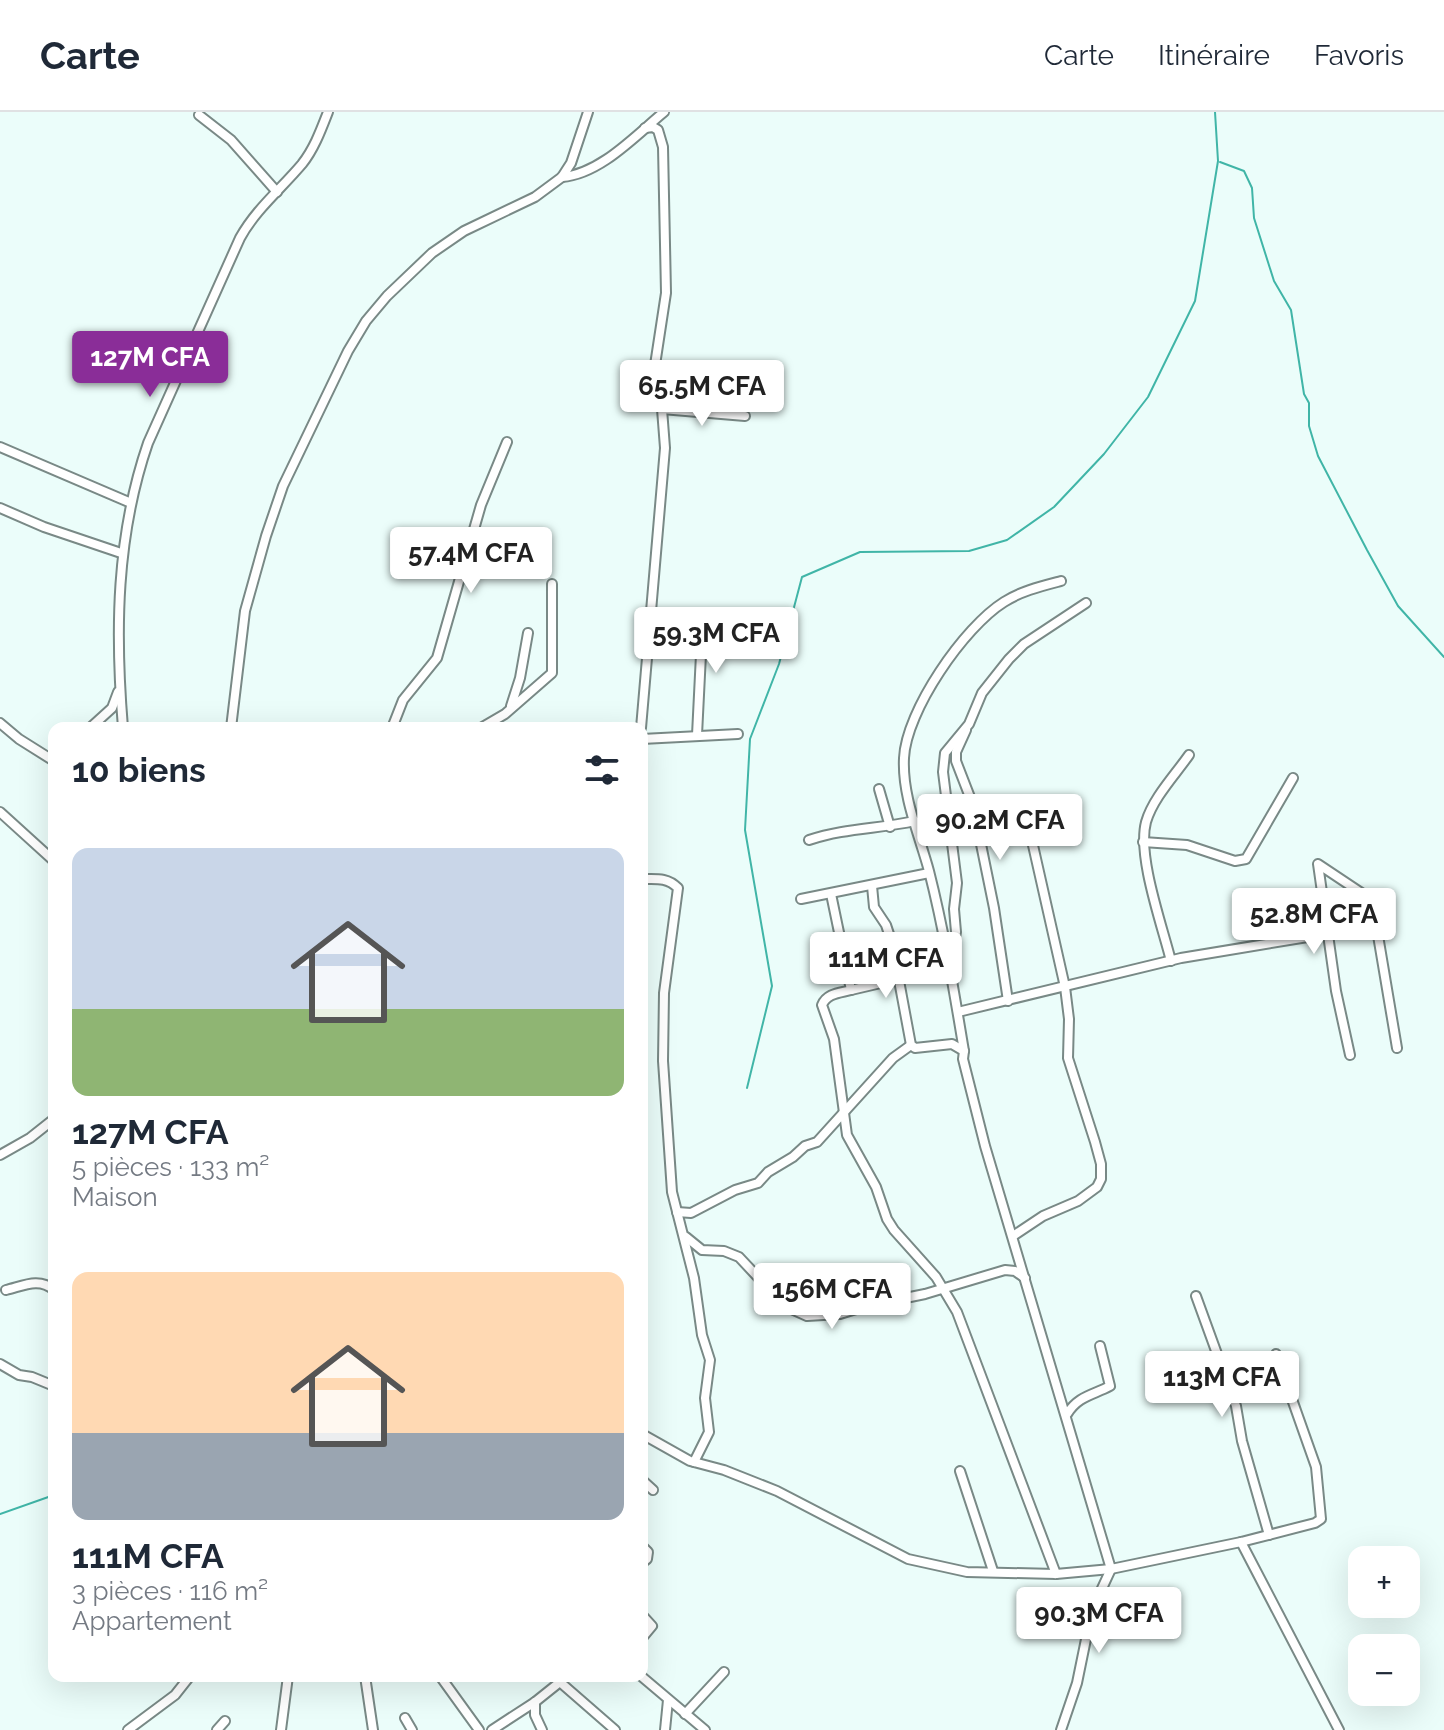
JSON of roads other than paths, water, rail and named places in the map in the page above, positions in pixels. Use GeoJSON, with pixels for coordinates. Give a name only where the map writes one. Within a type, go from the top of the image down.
{"type":"FeatureCollection","features":[{"type":"Feature","properties":{"kind":"street"},"geometry":{"type":"LineString","coordinates":[[123,722],[121,553],[148,443],[240,238],[259,209],[304,161],[319,136],[328,112]]}},
{"type":"Feature","properties":{"kind":"street"},"geometry":{"type":"LineString","coordinates":[[232,722],[245,611],[266,536],[283,486],[348,351],[366,321],[387,296],[432,253],[464,231],[535,197],[562,177],[571,163],[588,112]]}},
{"type":"Feature","properties":{"kind":"street"},"geometry":{"type":"LineString","coordinates":[[562,177],[580,173],[596,164],[664,112]]}},
{"type":"Feature","properties":{"kind":"street"},"geometry":{"type":"LineString","coordinates":[[199,115],[231,140],[277,192]]}},
{"type":"Feature","properties":{"kind":"street"},"geometry":{"type":"LineString","coordinates":[[642,722],[664,463],[662,409],[655,365],[666,293],[663,147],[656,127],[645,128]]}},
{"type":"Feature","properties":{"kind":"street"},"geometry":{"type":"LineString","coordinates":[[662,409],[745,416]]}},
{"type":"Feature","properties":{"kind":"street"},"geometry":{"type":"LineString","coordinates":[[394,722],[403,700],[420,682],[440,650],[481,505],[507,442]]}},
{"type":"Feature","properties":{"kind":"street"},"geometry":{"type":"LineString","coordinates":[[0,447],[131,503]]}},
{"type":"Feature","properties":{"kind":"street"},"geometry":{"type":"LineString","coordinates":[[0,508],[44,527],[121,553]]}},
{"type":"Feature","properties":{"kind":"street"},"geometry":{"type":"LineString","coordinates":[[1061,581],[1001,604],[962,643],[924,697],[910,726],[903,761],[905,786],[948,953],[963,1059],[985,1146],[1111,1569],[1092,1610],[1077,1683],[1061,1730]]}},
{"type":"Feature","properties":{"kind":"street"},"geometry":{"type":"LineString","coordinates":[[490,722],[552,673],[552,584]]}},
{"type":"Feature","properties":{"kind":"street"},"geometry":{"type":"LineString","coordinates":[[1008,1001],[994,908],[973,805],[956,761],[956,752],[982,693],[1009,659],[1024,644],[1086,603]]}},
{"type":"Feature","properties":{"kind":"street"},"geometry":{"type":"LineString","coordinates":[[697,735],[703,614]]}},
{"type":"Feature","properties":{"kind":"street"},"geometry":{"type":"LineString","coordinates":[[510,709],[520,678],[528,633]]}},
{"type":"Feature","properties":{"kind":"street"},"geometry":{"type":"LineString","coordinates":[[97,722],[112,708],[120,688]]}},
{"type":"Feature","properties":{"kind":"street"},"geometry":{"type":"LineString","coordinates":[[0,723],[48,757]]}},
{"type":"Feature","properties":{"kind":"street"},"geometry":{"type":"LineString","coordinates":[[948,953],[953,949],[956,932],[954,909],[957,883],[943,772],[945,753],[969,724]]}},
{"type":"Feature","properties":{"kind":"street"},"geometry":{"type":"LineString","coordinates":[[648,739],[738,734]]}},
{"type":"Feature","properties":{"kind":"street"},"geometry":{"type":"LineString","coordinates":[[1171,961],[1143,842],[1146,821],[1155,803],[1189,755]]}},
{"type":"Feature","properties":{"kind":"street"},"geometry":{"type":"LineString","coordinates":[[1143,842],[1187,845],[1235,861],[1246,859],[1293,778]]}},
{"type":"Feature","properties":{"kind":"street"},"geometry":{"type":"LineString","coordinates":[[879,789],[890,827]]}},
{"type":"Feature","properties":{"kind":"street"},"geometry":{"type":"LineString","coordinates":[[1013,1236],[1043,1216],[1078,1201],[1097,1187],[1101,1179],[1101,1164],[1092,1130],[1068,1058],[1069,1019],[1065,987],[1023,801]]}},
{"type":"Feature","properties":{"kind":"street"},"geometry":{"type":"LineString","coordinates":[[0,812],[48,856]]}},
{"type":"Feature","properties":{"kind":"street"},"geometry":{"type":"LineString","coordinates":[[809,840],[842,830],[890,827],[915,821]]}},
{"type":"Feature","properties":{"kind":"street"},"geometry":{"type":"LineString","coordinates":[[1350,1055],[1326,934],[1316,866],[1320,863],[1372,900],[1397,1048]]}},
{"type":"Feature","properties":{"kind":"street"},"geometry":{"type":"LineString","coordinates":[[801,899],[929,873]]}},
{"type":"Feature","properties":{"kind":"street"},"geometry":{"type":"LineString","coordinates":[[648,879],[671,882],[678,888],[679,898],[664,993],[663,1061],[672,1192],[685,1237],[702,1335],[710,1360],[705,1398],[709,1432],[694,1462]]}},
{"type":"Feature","properties":{"kind":"street"},"geometry":{"type":"LineString","coordinates":[[872,886],[874,907],[886,925],[892,943],[911,1045],[915,1048],[952,1044],[964,1051]]}},
{"type":"Feature","properties":{"kind":"street"},"geometry":{"type":"LineString","coordinates":[[831,894],[851,990]]}},
{"type":"Feature","properties":{"kind":"street"},"geometry":{"type":"LineString","coordinates":[[958,1012],[1171,961],[1326,934]]}},
{"type":"Feature","properties":{"kind":"street"},"geometry":{"type":"LineString","coordinates":[[898,979],[834,994],[822,1005],[834,1039],[847,1135],[876,1187],[887,1219],[944,1288],[970,1343],[1056,1574]]}},
{"type":"Feature","properties":{"kind":"street"},"geometry":{"type":"LineString","coordinates":[[677,1212],[691,1213],[735,1190],[758,1183],[768,1172],[805,1146],[817,1142],[893,1058],[911,1045]]}},
{"type":"Feature","properties":{"kind":"street"},"geometry":{"type":"LineString","coordinates":[[0,1155],[48,1124]]}},
{"type":"Feature","properties":{"kind":"street"},"geometry":{"type":"LineString","coordinates":[[685,1237],[702,1250],[724,1251],[739,1257],[785,1306],[807,1316],[840,1314],[1010,1269],[1025,1278]]}},
{"type":"Feature","properties":{"kind":"street"},"geometry":{"type":"LineString","coordinates":[[6,1290],[37,1283],[48,1285]]}},
{"type":"Feature","properties":{"kind":"street"},"geometry":{"type":"LineString","coordinates":[[1196,1296],[1236,1406],[1242,1441],[1269,1535]]}},
{"type":"Feature","properties":{"kind":"street"},"geometry":{"type":"LineString","coordinates":[[1067,1414],[1088,1394],[1110,1386],[1100,1346]]}},
{"type":"Feature","properties":{"kind":"street"},"geometry":{"type":"LineString","coordinates":[[648,1437],[694,1462],[777,1491],[908,1559],[967,1572],[1056,1574],[1111,1569],[1241,1542],[1321,1519],[1316,1467],[1276,1354]]}},
{"type":"Feature","properties":{"kind":"street"},"geometry":{"type":"LineString","coordinates":[[0,1364],[19,1375],[48,1384]]}},
{"type":"Feature","properties":{"kind":"street"},"geometry":{"type":"LineString","coordinates":[[960,1471],[993,1571]]}},
{"type":"Feature","properties":{"kind":"street"},"geometry":{"type":"LineString","coordinates":[[648,1485],[653,1490]]}},
{"type":"Feature","properties":{"kind":"street"},"geometry":{"type":"LineString","coordinates":[[1241,1542],[1339,1730]]}},
{"type":"Feature","properties":{"kind":"street"},"geometry":{"type":"LineString","coordinates":[[685,1714],[724,1672]]}},
{"type":"Feature","properties":{"kind":"street"},"geometry":{"type":"LineString","coordinates":[[128,1730],[156,1712],[185,1682]]}},
{"type":"Feature","properties":{"kind":"street"},"geometry":{"type":"LineString","coordinates":[[281,1730],[287,1682]]}},
{"type":"Feature","properties":{"kind":"street"},"geometry":{"type":"LineString","coordinates":[[366,1682],[373,1730]]}},
{"type":"Feature","properties":{"kind":"street"},"geometry":{"type":"LineString","coordinates":[[444,1682],[479,1730]]}},
{"type":"Feature","properties":{"kind":"street"},"geometry":{"type":"LineString","coordinates":[[492,1730],[535,1702],[553,1682]]}},
{"type":"Feature","properties":{"kind":"street"},"geometry":{"type":"LineString","coordinates":[[559,1682],[615,1730]]}},
{"type":"Feature","properties":{"kind":"street"},"geometry":{"type":"LineString","coordinates":[[648,1682],[705,1730]]}},
{"type":"Feature","properties":{"kind":"street"},"geometry":{"type":"LineString","coordinates":[[665,1730],[668,1700]]}},
{"type":"Feature","properties":{"kind":"street"},"geometry":{"type":"LineString","coordinates":[[535,1702],[535,1715],[542,1730]]}},
{"type":"Feature","properties":{"kind":"street"},"geometry":{"type":"LineString","coordinates":[[405,1718],[412,1730]]}},
{"type":"Feature","properties":{"kind":"street"},"geometry":{"type":"LineString","coordinates":[[217,1730],[225,1721]]}},
{"type":"Feature","properties":{"kind":"waterway"},"geometry":{"type":"LineString","coordinates":[[747,1088],[772,986],[745,830],[750,739],[779,664],[802,577],[860,552],[969,551],[1007,540],[1054,507],[1104,454],[1148,397],[1195,301],[1218,161],[1215,112]]}},
{"type":"Feature","properties":{"kind":"waterway"},"geometry":{"type":"LineString","coordinates":[[1220,162],[1244,171],[1252,188],[1254,218],[1274,281],[1291,310],[1304,394],[1309,403],[1309,426],[1318,456],[1398,606],[1444,657]]}},
{"type":"Feature","properties":{"kind":"waterway"},"geometry":{"type":"LineString","coordinates":[[0,1514],[48,1497]]}}]}
